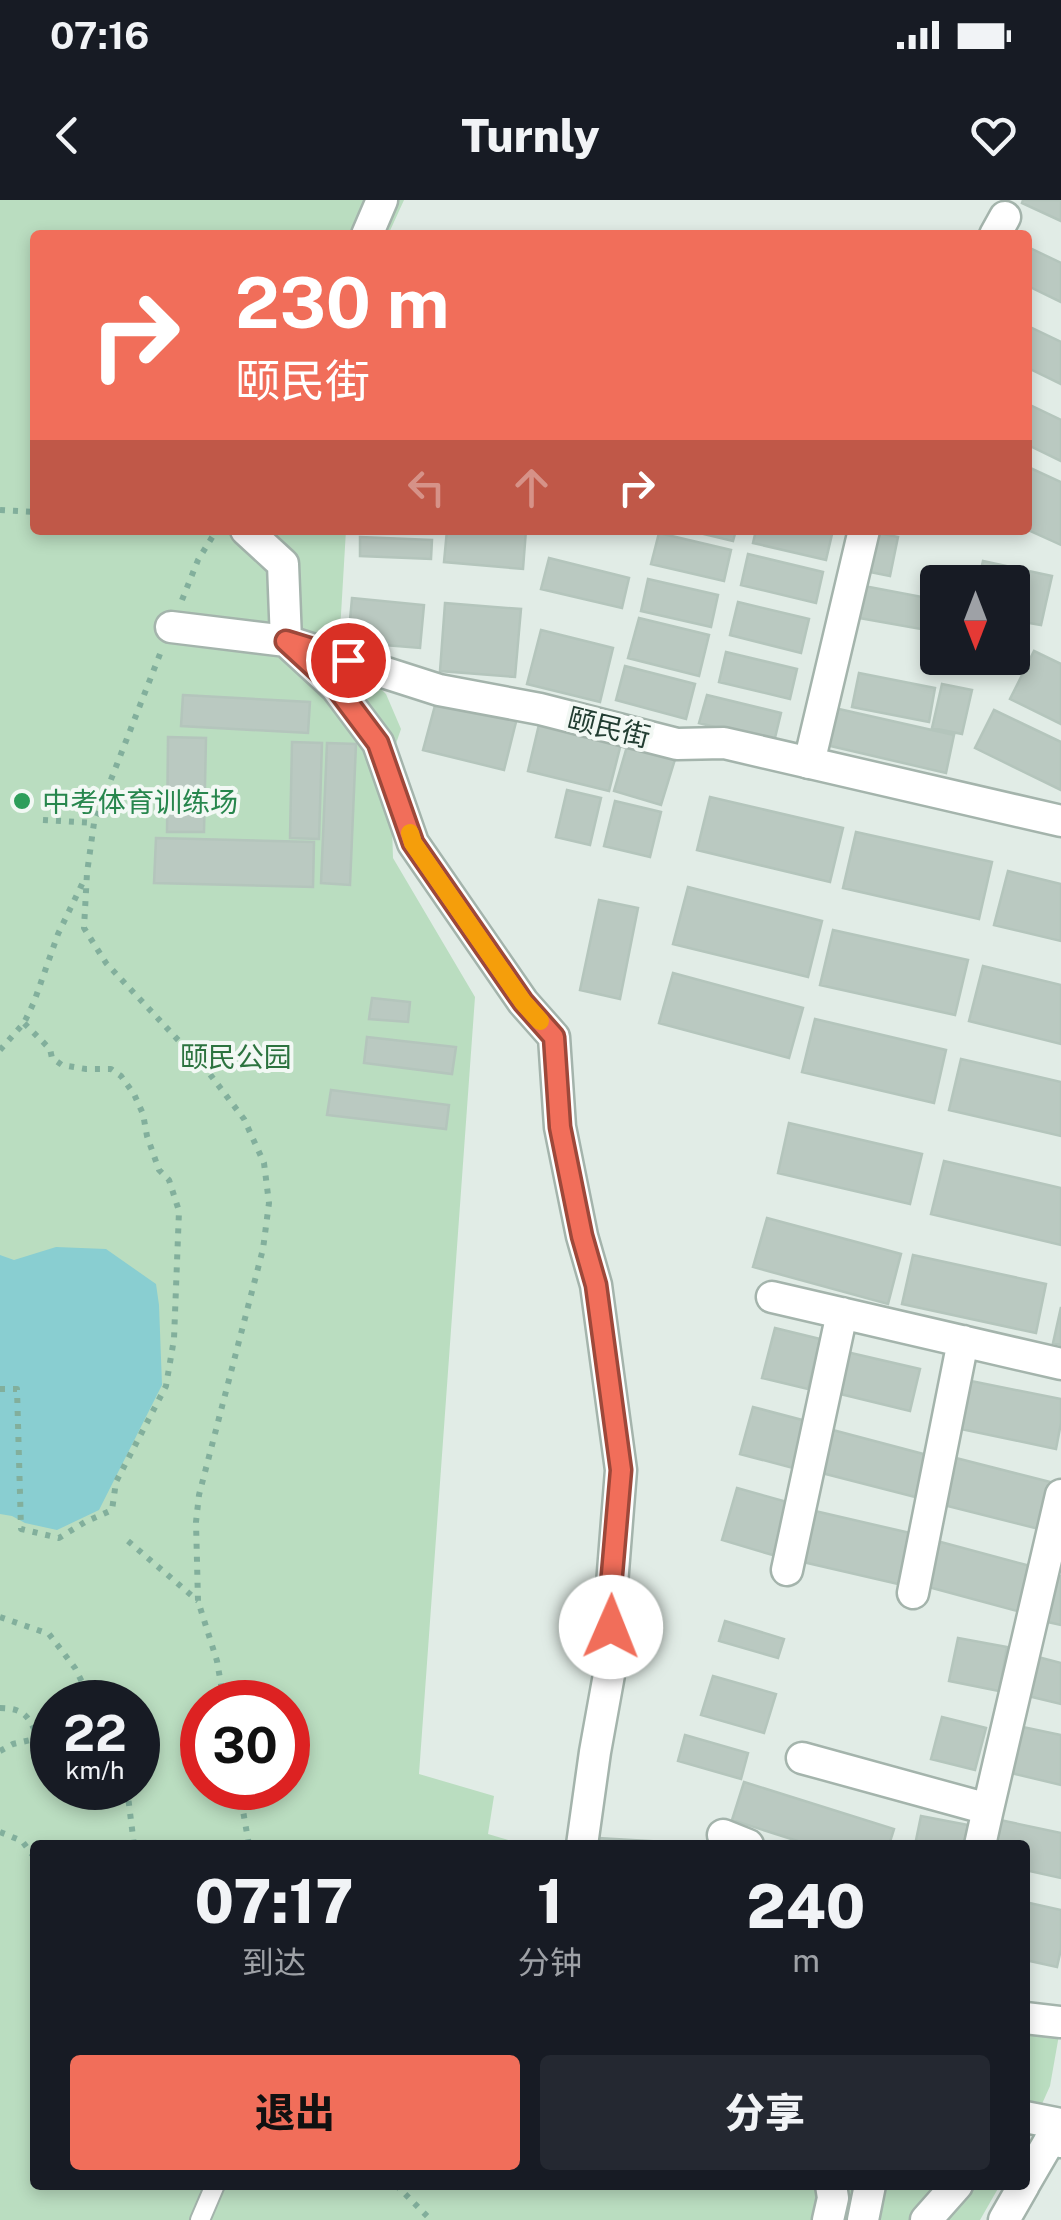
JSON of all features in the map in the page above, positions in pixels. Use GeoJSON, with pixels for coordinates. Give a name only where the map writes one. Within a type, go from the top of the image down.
{"type":"FeatureCollection","features":[{"type":"Feature","properties":{"kind":"street"},"geometry":{"type":"LineString","coordinates":[[370,230],[382,200]]}},
{"type":"Feature","properties":{"kind":"street"},"geometry":{"type":"LineString","coordinates":[[251,535],[283,564],[286,641],[336,687],[378,743],[413,843],[523,1002],[554,1037],[560,1127],[596,1285],[621,1470],[610,1597],[612,1658],[583,1840]]}},
{"type":"Feature","properties":{"kind":"street"},"geometry":{"type":"LineString","coordinates":[[809,764],[863,535]]}},
{"type":"Feature","properties":{"kind":"street","name":"颐民街"},"geometry":{"type":"LineString","coordinates":[[171,626],[286,641],[440,690],[540,709],[677,744],[724,743],[1061,821]]}},
{"type":"Feature","properties":{"kind":"street"},"geometry":{"type":"LineString","coordinates":[[772,1296],[1061,1364]]}},
{"type":"Feature","properties":{"kind":"street"},"geometry":{"type":"LineString","coordinates":[[787,1570],[842,1313]]}},
{"type":"Feature","properties":{"kind":"street"},"geometry":{"type":"LineString","coordinates":[[913,1593],[963,1341]]}},
{"type":"Feature","properties":{"kind":"street"},"geometry":{"type":"LineString","coordinates":[[981,1840],[1061,1496]]}},
{"type":"Feature","properties":{"kind":"street"},"geometry":{"type":"LineString","coordinates":[[802,1758],[988,1809]]}},
{"type":"Feature","properties":{"kind":"street"},"geometry":{"type":"LineString","coordinates":[[1030,2019],[1061,2022]]}},
{"type":"Feature","properties":{"kind":"street"},"geometry":{"type":"LineString","coordinates":[[1030,2119],[1058,2133],[1030,2175]]}},
{"type":"Feature","properties":{"kind":"street"},"geometry":{"type":"LineString","coordinates":[[828,2220],[831,2190]]}},
{"type":"Feature","properties":{"kind":"street"},"geometry":{"type":"LineString","coordinates":[[863,2220],[869,2190]]}},
{"type":"Feature","properties":{"kind":"street"},"geometry":{"type":"LineString","coordinates":[[926,2220],[953,2190]]}},
{"type":"Feature","properties":{"kind":"street"},"geometry":{"type":"LineString","coordinates":[[1004,2220],[1021,2190]]}},
{"type":"Feature","properties":{"kind":"lane"},"geometry":{"type":"LineString","coordinates":[[200,2220],[213,2190]]}},
{"type":"Feature","properties":{"kind":"path"},"geometry":{"type":"LineString","coordinates":[[0,510],[30,512]]}},
{"type":"Feature","properties":{"kind":"path"},"geometry":{"type":"LineString","coordinates":[[213,535],[198,560],[94,823],[84,928],[106,963],[209,1073],[244,1119],[264,1163],[269,1203],[264,1249],[199,1496],[196,1522],[198,1600],[220,1680]]}},
{"type":"Feature","properties":{"kind":"path"},"geometry":{"type":"LineString","coordinates":[[44,820],[94,823]]}},
{"type":"Feature","properties":{"kind":"path"},"geometry":{"type":"LineString","coordinates":[[0,1050],[24,1023],[58,934],[87,873]]}},
{"type":"Feature","properties":{"kind":"path"},"geometry":{"type":"LineString","coordinates":[[0,1389],[17,1389],[21,1529],[59,1538],[112,1510],[116,1482],[166,1386],[174,1339],[179,1211],[168,1180],[159,1170],[134,1094],[111,1069],[62,1066],[24,1023]]}},
{"type":"Feature","properties":{"kind":"path"},"geometry":{"type":"LineString","coordinates":[[128,1541],[198,1600]]}},
{"type":"Feature","properties":{"kind":"path"},"geometry":{"type":"LineString","coordinates":[[0,1617],[49,1634],[81,1680]]}},
{"type":"Feature","properties":{"kind":"path"},"geometry":{"type":"LineString","coordinates":[[0,1708],[15,1708],[30,1718]]}},
{"type":"Feature","properties":{"kind":"path"},"geometry":{"type":"LineString","coordinates":[[0,1752],[30,1738]]}},
{"type":"Feature","properties":{"kind":"path"},"geometry":{"type":"LineString","coordinates":[[130,1810],[133,1840]]}},
{"type":"Feature","properties":{"kind":"path"},"geometry":{"type":"LineString","coordinates":[[243,1810],[249,1840]]}},
{"type":"Feature","properties":{"kind":"path"},"geometry":{"type":"LineString","coordinates":[[0,1832],[22,1841],[30,1851]]}},
{"type":"Feature","properties":{"kind":"path"},"geometry":{"type":"LineString","coordinates":[[401,2190],[430,2220]]}},
{"type":"Feature","properties":{"kind":"green space","name":"颐民公园"},"geometry":{"type":"Polygon","coordinates":[[[0,200],[404,200],[390,230],[30,230],[30,535],[346,535],[339,648],[386,694],[401,729],[390,761],[393,858],[475,997],[419,1774],[494,1796],[488,1834],[508,1840],[30,1840],[30,2190],[997,2190],[980,2220],[0,2220],[0,200]]]}},
{"type":"Feature","properties":{"kind":"green space"},"geometry":{"type":"Polygon","coordinates":[[[1030,2032],[1059,2035],[1050,2086],[1030,2131],[1030,2032]]]}},
{"type":"Feature","properties":{"kind":"water"},"geometry":{"type":"Polygon","coordinates":[[[56,1247],[106,1249],[156,1284],[162,1385],[99,1510],[57,1530],[0,1514],[0,1255],[14,1260],[56,1247]]]}},
{"type":"Feature","properties":{"kind":"building"},"geometry":{"type":"Polygon","coordinates":[[[1061,200],[1061,221],[1022,203],[1061,200]]]}},
{"type":"Feature","properties":{"kind":"building"},"geometry":{"type":"Polygon","coordinates":[[[1032,249],[1061,263],[1061,302],[1032,288],[1032,249]]]}},
{"type":"Feature","properties":{"kind":"building"},"geometry":{"type":"Polygon","coordinates":[[[1032,328],[1061,342],[1061,384],[1032,370],[1032,328]]]}},
{"type":"Feature","properties":{"kind":"building"},"geometry":{"type":"Polygon","coordinates":[[[1032,406],[1061,420],[1061,461],[1032,447],[1032,406]]]}},
{"type":"Feature","properties":{"kind":"building"},"geometry":{"type":"Polygon","coordinates":[[[1032,469],[1061,482],[1061,545],[1032,532],[1032,469]]]}},
{"type":"Feature","properties":{"kind":"building"},"geometry":{"type":"Polygon","coordinates":[[[447,535],[526,535],[523,569],[444,562],[447,535]]]}},
{"type":"Feature","properties":{"kind":"building"},"geometry":{"type":"Polygon","coordinates":[[[658,535],[731,550],[724,581],[651,564],[658,535]]]}},
{"type":"Feature","properties":{"kind":"building"},"geometry":{"type":"Polygon","coordinates":[[[708,535],[735,535],[733,541],[708,535]]]}},
{"type":"Feature","properties":{"kind":"building"},"geometry":{"type":"Polygon","coordinates":[[[755,535],[832,535],[826,560],[753,543],[755,535]]]}},
{"type":"Feature","properties":{"kind":"building"},"geometry":{"type":"Polygon","coordinates":[[[878,535],[898,537],[890,576],[870,572],[878,535]]]}},
{"type":"Feature","properties":{"kind":"building"},"geometry":{"type":"Polygon","coordinates":[[[360,537],[432,540],[431,559],[360,556],[360,537]]]}},
{"type":"Feature","properties":{"kind":"building"},"geometry":{"type":"Polygon","coordinates":[[[748,554],[823,572],[816,603],[741,585],[748,554]]]}},
{"type":"Feature","properties":{"kind":"building"},"geometry":{"type":"Polygon","coordinates":[[[549,558],[629,578],[622,608],[541,589],[549,558]]]}},
{"type":"Feature","properties":{"kind":"building"},"geometry":{"type":"Polygon","coordinates":[[[1030,571],[1052,576],[1041,625],[1030,623],[1030,571]]]}},
{"type":"Feature","properties":{"kind":"building"},"geometry":{"type":"Polygon","coordinates":[[[648,579],[718,595],[711,627],[641,611],[648,579]]]}},
{"type":"Feature","properties":{"kind":"building"},"geometry":{"type":"Polygon","coordinates":[[[864,586],[920,597],[920,629],[859,618],[864,586]]]}},
{"type":"Feature","properties":{"kind":"building"},"geometry":{"type":"Polygon","coordinates":[[[352,598],[424,605],[420,648],[348,642],[352,598]]]}},
{"type":"Feature","properties":{"kind":"building"},"geometry":{"type":"Polygon","coordinates":[[[738,602],[809,619],[801,653],[730,635],[738,602]]]}},
{"type":"Feature","properties":{"kind":"building"},"geometry":{"type":"Polygon","coordinates":[[[445,603],[521,609],[515,677],[440,671],[445,603]]]}},
{"type":"Feature","properties":{"kind":"building"},"geometry":{"type":"Polygon","coordinates":[[[639,618],[709,635],[699,676],[628,658],[639,618]]]}},
{"type":"Feature","properties":{"kind":"building"},"geometry":{"type":"Polygon","coordinates":[[[541,630],[613,648],[600,702],[527,684],[541,630]]]}},
{"type":"Feature","properties":{"kind":"building"},"geometry":{"type":"Polygon","coordinates":[[[1034,651],[1061,664],[1061,724],[1010,699],[1022,675],[1030,675],[1034,651]]]}},
{"type":"Feature","properties":{"kind":"building"},"geometry":{"type":"Polygon","coordinates":[[[726,652],[797,669],[790,699],[719,682],[726,652]]]}},
{"type":"Feature","properties":{"kind":"building"},"geometry":{"type":"Polygon","coordinates":[[[625,666],[695,684],[686,719],[616,700],[625,666]]]}},
{"type":"Feature","properties":{"kind":"building"},"geometry":{"type":"Polygon","coordinates":[[[859,673],[935,688],[929,722],[852,707],[859,673]]]}},
{"type":"Feature","properties":{"kind":"building"},"geometry":{"type":"Polygon","coordinates":[[[942,684],[972,690],[962,734],[932,728],[942,684]]]}},
{"type":"Feature","properties":{"kind":"building"},"geometry":{"type":"Polygon","coordinates":[[[183,695],[310,702],[308,733],[181,726],[183,695]]]}},
{"type":"Feature","properties":{"kind":"building"},"geometry":{"type":"Polygon","coordinates":[[[707,695],[781,713],[774,742],[699,723],[707,695]]]}},
{"type":"Feature","properties":{"kind":"building"},"geometry":{"type":"Polygon","coordinates":[[[437,698],[517,718],[504,770],[423,750],[437,698]]]}},
{"type":"Feature","properties":{"kind":"building"},"geometry":{"type":"Polygon","coordinates":[[[830,707],[954,735],[946,773],[822,744],[830,707]]]}},
{"type":"Feature","properties":{"kind":"building"},"geometry":{"type":"Polygon","coordinates":[[[994,710],[1061,742],[1061,790],[975,748],[994,710]]]}},
{"type":"Feature","properties":{"kind":"building"},"geometry":{"type":"Polygon","coordinates":[[[541,716],[623,736],[609,791],[528,771],[541,716]]]}},
{"type":"Feature","properties":{"kind":"building"},"geometry":{"type":"Polygon","coordinates":[[[168,737],[206,738],[204,832],[167,832],[168,737]]]}},
{"type":"Feature","properties":{"kind":"building"},"geometry":{"type":"Polygon","coordinates":[[[292,742],[322,743],[319,839],[290,838],[292,742]]]}},
{"type":"Feature","properties":{"kind":"building"},"geometry":{"type":"Polygon","coordinates":[[[327,743],[356,744],[350,885],[321,883],[327,743]]]}},
{"type":"Feature","properties":{"kind":"building"},"geometry":{"type":"Polygon","coordinates":[[[628,743],[676,756],[661,805],[614,791],[628,743]]]}},
{"type":"Feature","properties":{"kind":"building"},"geometry":{"type":"Polygon","coordinates":[[[567,790],[601,798],[590,845],[556,837],[567,790]]]}},
{"type":"Feature","properties":{"kind":"building"},"geometry":{"type":"Polygon","coordinates":[[[710,797],[843,828],[830,882],[697,850],[710,797]]]}},
{"type":"Feature","properties":{"kind":"building"},"geometry":{"type":"Polygon","coordinates":[[[615,801],[661,812],[650,857],[604,846],[615,801]]]}},
{"type":"Feature","properties":{"kind":"building"},"geometry":{"type":"Polygon","coordinates":[[[856,832],[992,862],[979,919],[843,888],[856,832]]]}},
{"type":"Feature","properties":{"kind":"building"},"geometry":{"type":"Polygon","coordinates":[[[156,838],[314,842],[313,887],[154,883],[156,838]]]}},
{"type":"Feature","properties":{"kind":"building"},"geometry":{"type":"Polygon","coordinates":[[[1008,871],[1061,884],[1061,941],[994,925],[1008,871]]]}},
{"type":"Feature","properties":{"kind":"building"},"geometry":{"type":"Polygon","coordinates":[[[688,887],[822,921],[808,977],[673,944],[688,887]]]}},
{"type":"Feature","properties":{"kind":"building"},"geometry":{"type":"Polygon","coordinates":[[[599,900],[638,908],[620,999],[580,990],[599,900]]]}},
{"type":"Feature","properties":{"kind":"building"},"geometry":{"type":"Polygon","coordinates":[[[833,930],[968,960],[955,1015],[820,985],[833,930]]]}},
{"type":"Feature","properties":{"kind":"building"},"geometry":{"type":"Polygon","coordinates":[[[983,966],[1061,985],[1061,1044],[969,1021],[983,966]]]}},
{"type":"Feature","properties":{"kind":"building"},"geometry":{"type":"Polygon","coordinates":[[[673,973],[803,1008],[789,1058],[659,1023],[673,973]]]}},
{"type":"Feature","properties":{"kind":"building"},"geometry":{"type":"Polygon","coordinates":[[[372,998],[410,1002],[408,1022],[369,1019],[372,998]]]}},
{"type":"Feature","properties":{"kind":"building"},"geometry":{"type":"Polygon","coordinates":[[[815,1019],[946,1050],[934,1103],[802,1072],[815,1019]]]}},
{"type":"Feature","properties":{"kind":"building"},"geometry":{"type":"Polygon","coordinates":[[[367,1037],[456,1047],[452,1074],[364,1063],[367,1037]]]}},
{"type":"Feature","properties":{"kind":"building"},"geometry":{"type":"Polygon","coordinates":[[[961,1059],[1061,1082],[1061,1136],[949,1110],[961,1059]]]}},
{"type":"Feature","properties":{"kind":"building"},"geometry":{"type":"Polygon","coordinates":[[[331,1090],[449,1105],[446,1129],[327,1115],[331,1090]]]}},
{"type":"Feature","properties":{"kind":"building"},"geometry":{"type":"Polygon","coordinates":[[[789,1123],[922,1154],[910,1204],[778,1173],[789,1123]]]}},
{"type":"Feature","properties":{"kind":"building"},"geometry":{"type":"Polygon","coordinates":[[[944,1161],[1061,1188],[1061,1245],[931,1214],[944,1161]]]}},
{"type":"Feature","properties":{"kind":"building"},"geometry":{"type":"Polygon","coordinates":[[[767,1218],[901,1254],[888,1304],[753,1267],[767,1218]]]}},
{"type":"Feature","properties":{"kind":"building"},"geometry":{"type":"Polygon","coordinates":[[[913,1255],[1046,1284],[1036,1333],[902,1304],[913,1255]]]}},
{"type":"Feature","properties":{"kind":"building"},"geometry":{"type":"Polygon","coordinates":[[[1061,1307],[1061,1345],[1053,1343],[1061,1307]]]}},
{"type":"Feature","properties":{"kind":"building"},"geometry":{"type":"Polygon","coordinates":[[[775,1328],[820,1339],[808,1389],[762,1378],[775,1328]]]}},
{"type":"Feature","properties":{"kind":"building"},"geometry":{"type":"Polygon","coordinates":[[[838,1350],[920,1369],[910,1411],[828,1391],[838,1350]]]}},
{"type":"Feature","properties":{"kind":"building"},"geometry":{"type":"Polygon","coordinates":[[[971,1381],[1061,1399],[1056,1449],[961,1429],[971,1381]]]}},
{"type":"Feature","properties":{"kind":"building"},"geometry":{"type":"Polygon","coordinates":[[[753,1407],[806,1421],[793,1468],[740,1454],[753,1407]]]}},
{"type":"Feature","properties":{"kind":"building"},"geometry":{"type":"Polygon","coordinates":[[[829,1429],[927,1455],[915,1497],[818,1472],[829,1429]]]}},
{"type":"Feature","properties":{"kind":"building"},"geometry":{"type":"Polygon","coordinates":[[[952,1457],[1050,1482],[1039,1529],[940,1504],[952,1457]]]}},
{"type":"Feature","properties":{"kind":"building"},"geometry":{"type":"Polygon","coordinates":[[[737,1488],[791,1503],[776,1556],[722,1540],[737,1488]]]}},
{"type":"Feature","properties":{"kind":"building"},"geometry":{"type":"Polygon","coordinates":[[[815,1511],[910,1533],[898,1584],[803,1562],[815,1511]]]}},
{"type":"Feature","properties":{"kind":"building"},"geometry":{"type":"Polygon","coordinates":[[[937,1541],[1034,1567],[1021,1612],[925,1586],[937,1541]]]}},
{"type":"Feature","properties":{"kind":"building"},"geometry":{"type":"Polygon","coordinates":[[[1053,1575],[1061,1576],[1061,1625],[1043,1621],[1053,1575]]]}},
{"type":"Feature","properties":{"kind":"building"},"geometry":{"type":"Polygon","coordinates":[[[725,1621],[784,1639],[778,1658],[719,1641],[725,1621]]]}},
{"type":"Feature","properties":{"kind":"building"},"geometry":{"type":"Polygon","coordinates":[[[958,1638],[1007,1647],[999,1691],[949,1681],[958,1638]]]}},
{"type":"Feature","properties":{"kind":"building"},"geometry":{"type":"Polygon","coordinates":[[[1038,1657],[1061,1663],[1061,1704],[1028,1696],[1038,1657]]]}},
{"type":"Feature","properties":{"kind":"building"},"geometry":{"type":"Polygon","coordinates":[[[713,1676],[776,1694],[764,1733],[701,1715],[713,1676]]]}},
{"type":"Feature","properties":{"kind":"building"},"geometry":{"type":"Polygon","coordinates":[[[942,1717],[986,1728],[975,1770],[931,1759],[942,1717]]]}},
{"type":"Feature","properties":{"kind":"building"},"geometry":{"type":"Polygon","coordinates":[[[1018,1726],[1061,1735],[1061,1785],[1007,1772],[1018,1726]]]}},
{"type":"Feature","properties":{"kind":"building"},"geometry":{"type":"Polygon","coordinates":[[[685,1735],[748,1753],[741,1779],[678,1761],[685,1735]]]}},
{"type":"Feature","properties":{"kind":"building"},"geometry":{"type":"Polygon","coordinates":[[[744,1782],[894,1829],[891,1840],[794,1840],[732,1820],[744,1782]]]}},
{"type":"Feature","properties":{"kind":"building"},"geometry":{"type":"Polygon","coordinates":[[[921,1816],[968,1825],[965,1840],[916,1840],[921,1816]]]}},
{"type":"Feature","properties":{"kind":"building"},"geometry":{"type":"Polygon","coordinates":[[[1000,1820],[1061,1833],[1061,1878],[1030,1871],[1030,1840],[995,1840],[1000,1820]]]}},
{"type":"Feature","properties":{"kind":"building"},"geometry":{"type":"Polygon","coordinates":[[[1030,1903],[1061,1910],[1057,1967],[1030,1961],[1030,1903]]]}},
{"type":"Feature","properties":{"kind":"slow traffic"},"geometry":{"type":"LineString","coordinates":[[410,833],[413,843],[540,1021]]}},
{"type":"Feature","properties":{"kind":"place","name":"中考体育训练场"},"geometry":{"type":"Point","coordinates":[22,801]}},
{"type":"Feature","properties":{"kind":"route"},"geometry":{"type":"LineString","coordinates":[[348,660],[286,641],[336,687],[378,743],[413,843],[523,1002],[554,1037],[560,1127],[596,1285],[621,1470],[611,1627]]}}]}
